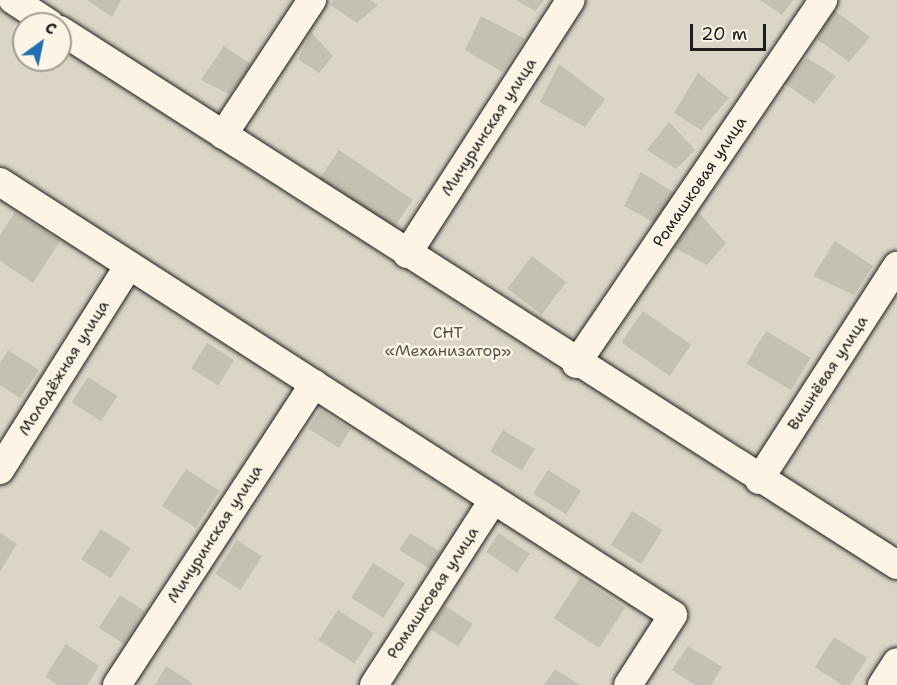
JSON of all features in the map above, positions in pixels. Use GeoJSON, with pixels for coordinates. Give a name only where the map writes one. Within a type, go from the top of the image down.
{"type":"FeatureCollection","features":[{"type":"Feature","properties":{"kind":"street"},"geometry":{"type":"LineString","coordinates":[[13,0],[39,12]]}},
{"type":"Feature","properties":{"kind":"street"},"geometry":{"type":"LineString","coordinates":[[223,135],[312,0]]}},
{"type":"Feature","properties":{"kind":"street","name":"Мичуринская улица"},"geometry":{"type":"LineString","coordinates":[[407,254],[571,0]]}},
{"type":"Feature","properties":{"kind":"street","name":"Ромашковая улица"},"geometry":{"type":"LineString","coordinates":[[576,364],[823,0]]}},
{"type":"Feature","properties":{"kind":"street"},"geometry":{"type":"LineString","coordinates":[[72,32],[223,135],[576,364],[897,565]]}},
{"type":"Feature","properties":{"kind":"street"},"geometry":{"type":"LineString","coordinates":[[0,182],[673,615],[628,685]]}},
{"type":"Feature","properties":{"kind":"street","name":"Молодёжная улица"},"geometry":{"type":"LineString","coordinates":[[0,470],[129,265]]}},
{"type":"Feature","properties":{"kind":"street","name":"Вишнёвая улица"},"geometry":{"type":"LineString","coordinates":[[759,480],[897,266]]}},
{"type":"Feature","properties":{"kind":"street","name":"Мичуринская улица"},"geometry":{"type":"LineString","coordinates":[[117,685],[314,384]]}},
{"type":"Feature","properties":{"kind":"street","name":"Ромашковая улица"},"geometry":{"type":"LineString","coordinates":[[374,685],[493,500]]}},
{"type":"Feature","properties":{"kind":"street"},"geometry":{"type":"LineString","coordinates":[[882,685],[897,662]]}},
{"type":"Feature","properties":{"kind":"green space","name":"СНТ «Механизатор»"},"geometry":{"type":"Polygon","coordinates":[[[0,0],[897,0],[897,685],[0,685],[0,0]]]}},
{"type":"Feature","properties":{"kind":"building"},"geometry":{"type":"Polygon","coordinates":[[[87,0],[121,0],[112,17],[87,0]]]}},
{"type":"Feature","properties":{"kind":"building"},"geometry":{"type":"Polygon","coordinates":[[[334,0],[369,0],[378,5],[357,23],[330,5],[334,0]]]}},
{"type":"Feature","properties":{"kind":"building"},"geometry":{"type":"Polygon","coordinates":[[[516,0],[544,0],[535,11],[516,0]]]}},
{"type":"Feature","properties":{"kind":"building"},"geometry":{"type":"Polygon","coordinates":[[[760,0],[793,0],[782,15],[760,0]]]}},
{"type":"Feature","properties":{"kind":"building"},"geometry":{"type":"Polygon","coordinates":[[[834,10],[870,37],[849,62],[817,39],[834,10]]]}},
{"type":"Feature","properties":{"kind":"building"},"geometry":{"type":"Polygon","coordinates":[[[481,16],[525,39],[502,72],[465,50],[481,16]]]}},
{"type":"Feature","properties":{"kind":"building"},"geometry":{"type":"Polygon","coordinates":[[[311,32],[333,56],[319,73],[298,59],[311,32]]]}},
{"type":"Feature","properties":{"kind":"building"},"geometry":{"type":"Polygon","coordinates":[[[224,46],[252,65],[229,94],[201,80],[224,46]]]}},
{"type":"Feature","properties":{"kind":"building"},"geometry":{"type":"Polygon","coordinates":[[[807,58],[836,76],[814,104],[784,83],[807,58]]]}},
{"type":"Feature","properties":{"kind":"building"},"geometry":{"type":"Polygon","coordinates":[[[559,64],[605,99],[585,127],[540,102],[559,64]]]}},
{"type":"Feature","properties":{"kind":"building"},"geometry":{"type":"Polygon","coordinates":[[[698,73],[729,98],[701,130],[674,113],[698,73]]]}},
{"type":"Feature","properties":{"kind":"building"},"geometry":{"type":"Polygon","coordinates":[[[669,122],[695,150],[676,169],[647,150],[669,122]]]}},
{"type":"Feature","properties":{"kind":"building"},"geometry":{"type":"Polygon","coordinates":[[[339,150],[413,200],[389,235],[315,186],[339,150]]]}},
{"type":"Feature","properties":{"kind":"building"},"geometry":{"type":"Polygon","coordinates":[[[641,172],[676,194],[657,224],[624,206],[641,172]]]}},
{"type":"Feature","properties":{"kind":"building"},"geometry":{"type":"Polygon","coordinates":[[[15,212],[60,241],[33,283],[0,261],[0,235],[15,212]]]}},
{"type":"Feature","properties":{"kind":"building"},"geometry":{"type":"Polygon","coordinates":[[[698,212],[726,243],[707,265],[675,248],[698,212]]]}},
{"type":"Feature","properties":{"kind":"building"},"geometry":{"type":"Polygon","coordinates":[[[835,241],[873,266],[854,295],[813,276],[835,241]]]}},
{"type":"Feature","properties":{"kind":"building"},"geometry":{"type":"Polygon","coordinates":[[[532,256],[566,282],[542,315],[507,289],[532,256]]]}},
{"type":"Feature","properties":{"kind":"building"},"geometry":{"type":"Polygon","coordinates":[[[643,311],[691,345],[670,376],[621,342],[643,311]]]}},
{"type":"Feature","properties":{"kind":"building"},"geometry":{"type":"Polygon","coordinates":[[[766,331],[811,358],[791,390],[746,364],[766,331]]]}},
{"type":"Feature","properties":{"kind":"building"},"geometry":{"type":"Polygon","coordinates":[[[207,343],[234,360],[218,385],[191,368],[207,343]]]}},
{"type":"Feature","properties":{"kind":"building"},"geometry":{"type":"Polygon","coordinates":[[[8,350],[39,370],[20,398],[0,385],[0,363],[8,350]]]}},
{"type":"Feature","properties":{"kind":"building"},"geometry":{"type":"Polygon","coordinates":[[[88,377],[117,396],[101,421],[72,402],[88,377]]]}},
{"type":"Feature","properties":{"kind":"building"},"geometry":{"type":"Polygon","coordinates":[[[320,410],[351,429],[339,448],[308,429],[320,410]]]}},
{"type":"Feature","properties":{"kind":"building"},"geometry":{"type":"Polygon","coordinates":[[[503,430],[535,449],[522,470],[490,451],[503,430]]]}},
{"type":"Feature","properties":{"kind":"building"},"geometry":{"type":"Polygon","coordinates":[[[186,469],[220,491],[196,528],[162,506],[186,469]]]}},
{"type":"Feature","properties":{"kind":"building"},"geometry":{"type":"Polygon","coordinates":[[[548,470],[581,491],[566,514],[533,494],[548,470]]]}},
{"type":"Feature","properties":{"kind":"building"},"geometry":{"type":"Polygon","coordinates":[[[632,511],[663,530],[641,564],[611,545],[632,511]]]}},
{"type":"Feature","properties":{"kind":"building"},"geometry":{"type":"Polygon","coordinates":[[[101,529],[130,548],[111,578],[81,559],[101,529]]]}},
{"type":"Feature","properties":{"kind":"building"},"geometry":{"type":"Polygon","coordinates":[[[0,533],[17,544],[0,571],[0,533]]]}},
{"type":"Feature","properties":{"kind":"building"},"geometry":{"type":"Polygon","coordinates":[[[410,533],[441,552],[430,569],[399,550],[410,533]]]}},
{"type":"Feature","properties":{"kind":"building"},"geometry":{"type":"Polygon","coordinates":[[[499,533],[530,554],[517,573],[486,552],[499,533]]]}},
{"type":"Feature","properties":{"kind":"building"},"geometry":{"type":"Polygon","coordinates":[[[237,540],[262,556],[240,590],[215,574],[237,540]]]}},
{"type":"Feature","properties":{"kind":"building"},"geometry":{"type":"Polygon","coordinates":[[[373,563],[405,583],[383,618],[351,598],[373,563]]]}},
{"type":"Feature","properties":{"kind":"building"},"geometry":{"type":"Polygon","coordinates":[[[580,578],[625,607],[599,648],[554,618],[580,578]]]}},
{"type":"Feature","properties":{"kind":"building"},"geometry":{"type":"Polygon","coordinates":[[[120,595],[145,611],[124,644],[99,628],[120,595]]]}},
{"type":"Feature","properties":{"kind":"building"},"geometry":{"type":"Polygon","coordinates":[[[445,606],[473,624],[458,647],[430,629],[445,606]]]}},
{"type":"Feature","properties":{"kind":"building"},"geometry":{"type":"Polygon","coordinates":[[[338,610],[374,633],[354,664],[318,640],[338,610]]]}},
{"type":"Feature","properties":{"kind":"building"},"geometry":{"type":"Polygon","coordinates":[[[834,637],[867,658],[850,685],[843,685],[815,668],[834,637]]]}},
{"type":"Feature","properties":{"kind":"building"},"geometry":{"type":"Polygon","coordinates":[[[66,644],[99,666],[87,685],[58,685],[45,677],[66,644]]]}},
{"type":"Feature","properties":{"kind":"building"},"geometry":{"type":"Polygon","coordinates":[[[688,646],[722,667],[711,685],[695,685],[672,670],[688,646]]]}},
{"type":"Feature","properties":{"kind":"building"},"geometry":{"type":"Polygon","coordinates":[[[166,666],[192,683],[191,685],[155,685],[166,666]]]}},
{"type":"Feature","properties":{"kind":"building"},"geometry":{"type":"Polygon","coordinates":[[[555,669],[580,685],[544,685],[555,669]]]}}]}
